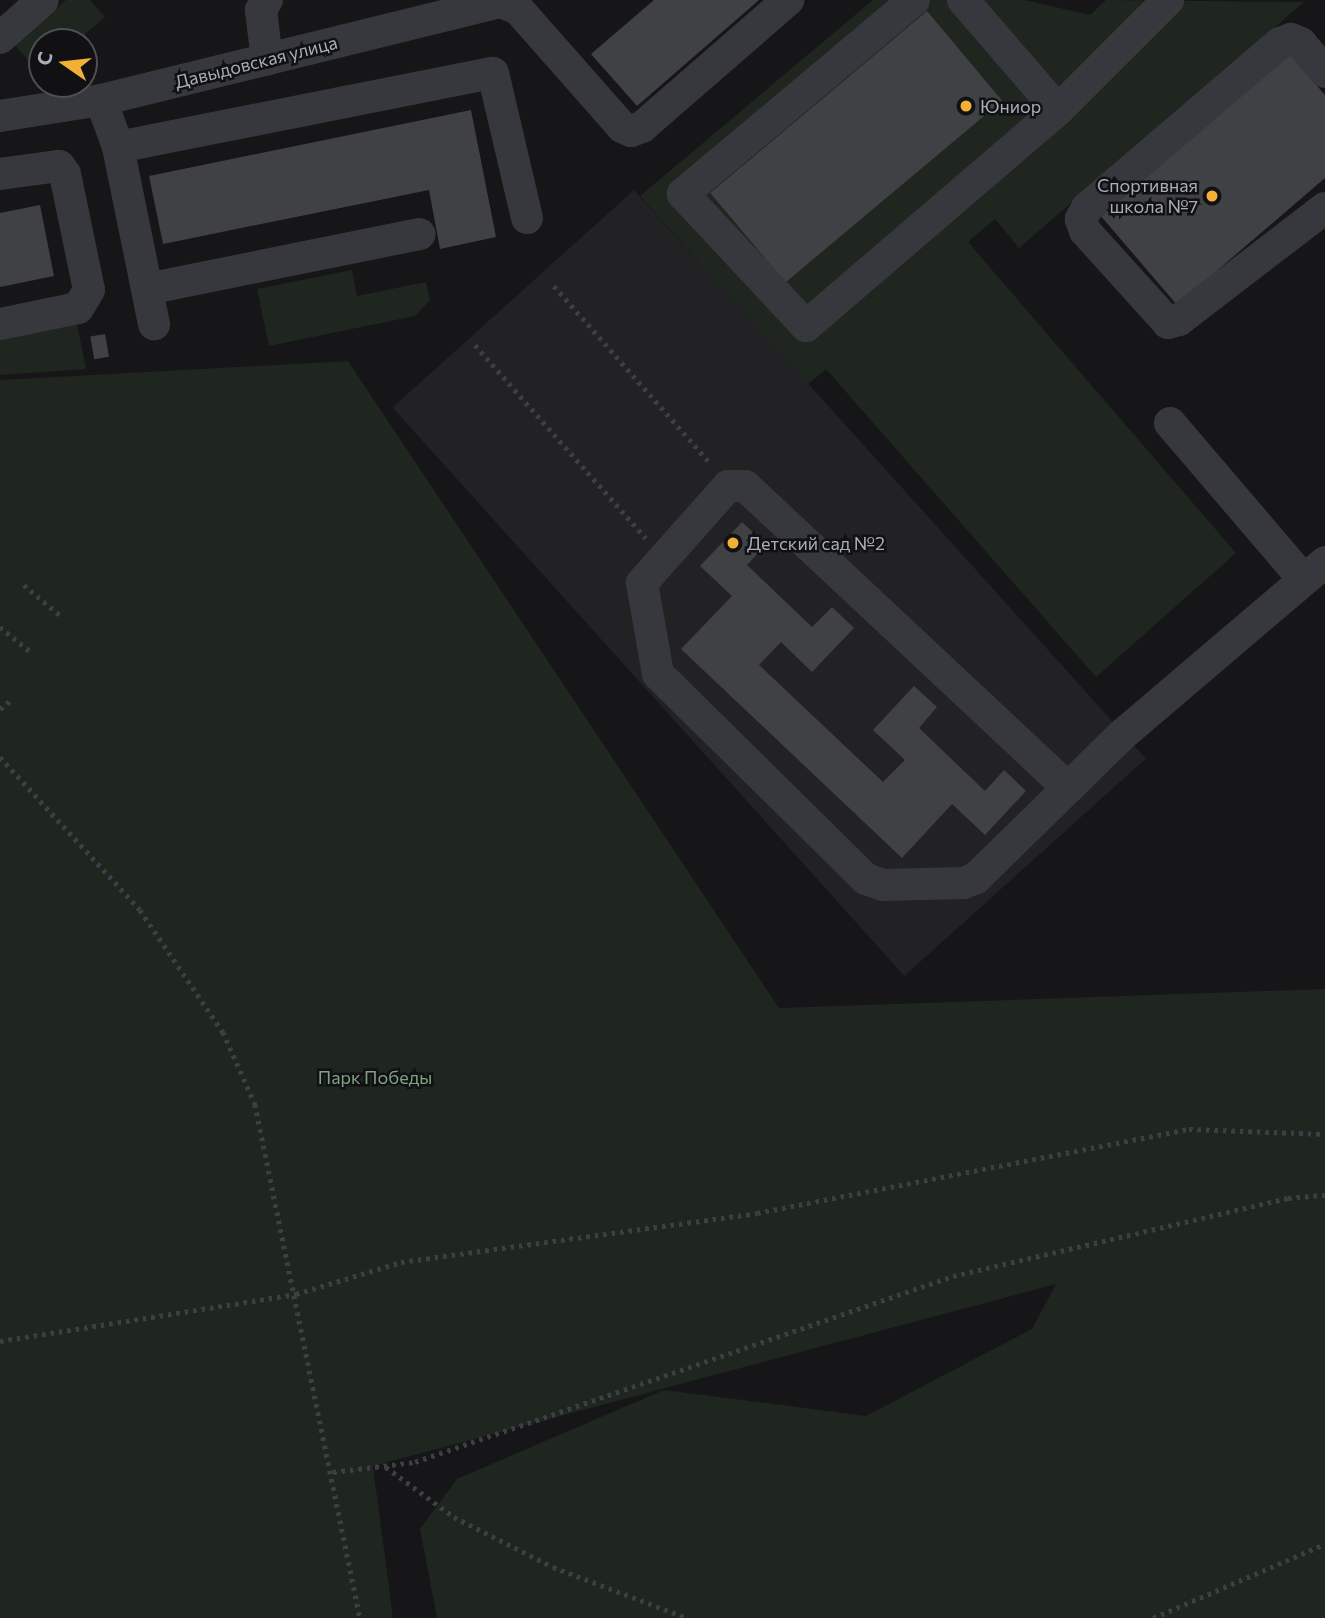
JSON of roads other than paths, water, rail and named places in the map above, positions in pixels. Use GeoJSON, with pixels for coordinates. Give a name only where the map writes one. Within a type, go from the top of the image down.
{"type":"FeatureCollection","features":[{"type":"Feature","properties":{"kind":"street"},"geometry":{"type":"LineString","coordinates":[[0,38],[43,0]]}},
{"type":"Feature","properties":{"kind":"street"},"geometry":{"type":"LineString","coordinates":[[267,0],[261,10],[267,60]]}},
{"type":"Feature","properties":{"kind":"street"},"geometry":{"type":"LineString","coordinates":[[519,4],[622,127],[631,131],[642,127],[788,0]]}},
{"type":"Feature","properties":{"kind":"street"},"geometry":{"type":"LineString","coordinates":[[914,0],[683,194],[806,326],[1058,110],[1168,0]]}},
{"type":"Feature","properties":{"kind":"street"},"geometry":{"type":"LineString","coordinates":[[963,0],[1058,110]]}},
{"type":"Feature","properties":{"kind":"street","name":"Давыдовская улица"},"geometry":{"type":"LineString","coordinates":[[0,116],[101,100],[501,2],[519,4]]}},
{"type":"Feature","properties":{"kind":"street"},"geometry":{"type":"LineString","coordinates":[[1325,72],[1301,43],[1291,39],[1279,43],[1087,208],[1081,219],[1085,231],[1168,323],[1179,320],[1325,208]]}},
{"type":"Feature","properties":{"kind":"street"},"geometry":{"type":"LineString","coordinates":[[118,147],[493,73],[527,218]]}},
{"type":"Feature","properties":{"kind":"street"},"geometry":{"type":"LineString","coordinates":[[101,100],[118,147],[154,324]]}},
{"type":"Feature","properties":{"kind":"street"},"geometry":{"type":"LineString","coordinates":[[0,174],[59,166],[65,174],[89,290],[78,308],[0,324]]}},
{"type":"Feature","properties":{"kind":"street"},"geometry":{"type":"LineString","coordinates":[[147,289],[419,234]]}},
{"type":"Feature","properties":{"kind":"street"},"geometry":{"type":"LineString","coordinates":[[1068,788],[745,486],[730,485],[648,573],[641,594],[658,674],[866,879],[883,885],[971,882],[1068,788],[1122,735],[1315,571],[1170,423]]}},
{"type":"Feature","properties":{"kind":"place","name":"Юниор"},"geometry":{"type":"Point","coordinates":[966,106]}},
{"type":"Feature","properties":{"kind":"place","name":"Спортивная школа №7"},"geometry":{"type":"Point","coordinates":[1212,196]}},
{"type":"Feature","properties":{"kind":"place","name":"Детский сад №2"},"geometry":{"type":"Point","coordinates":[733,543]}},
{"type":"Feature","properties":{"kind":"park label","name":"Парк Победы"},"geometry":{"type":"Point","coordinates":[375,1077]}}]}
